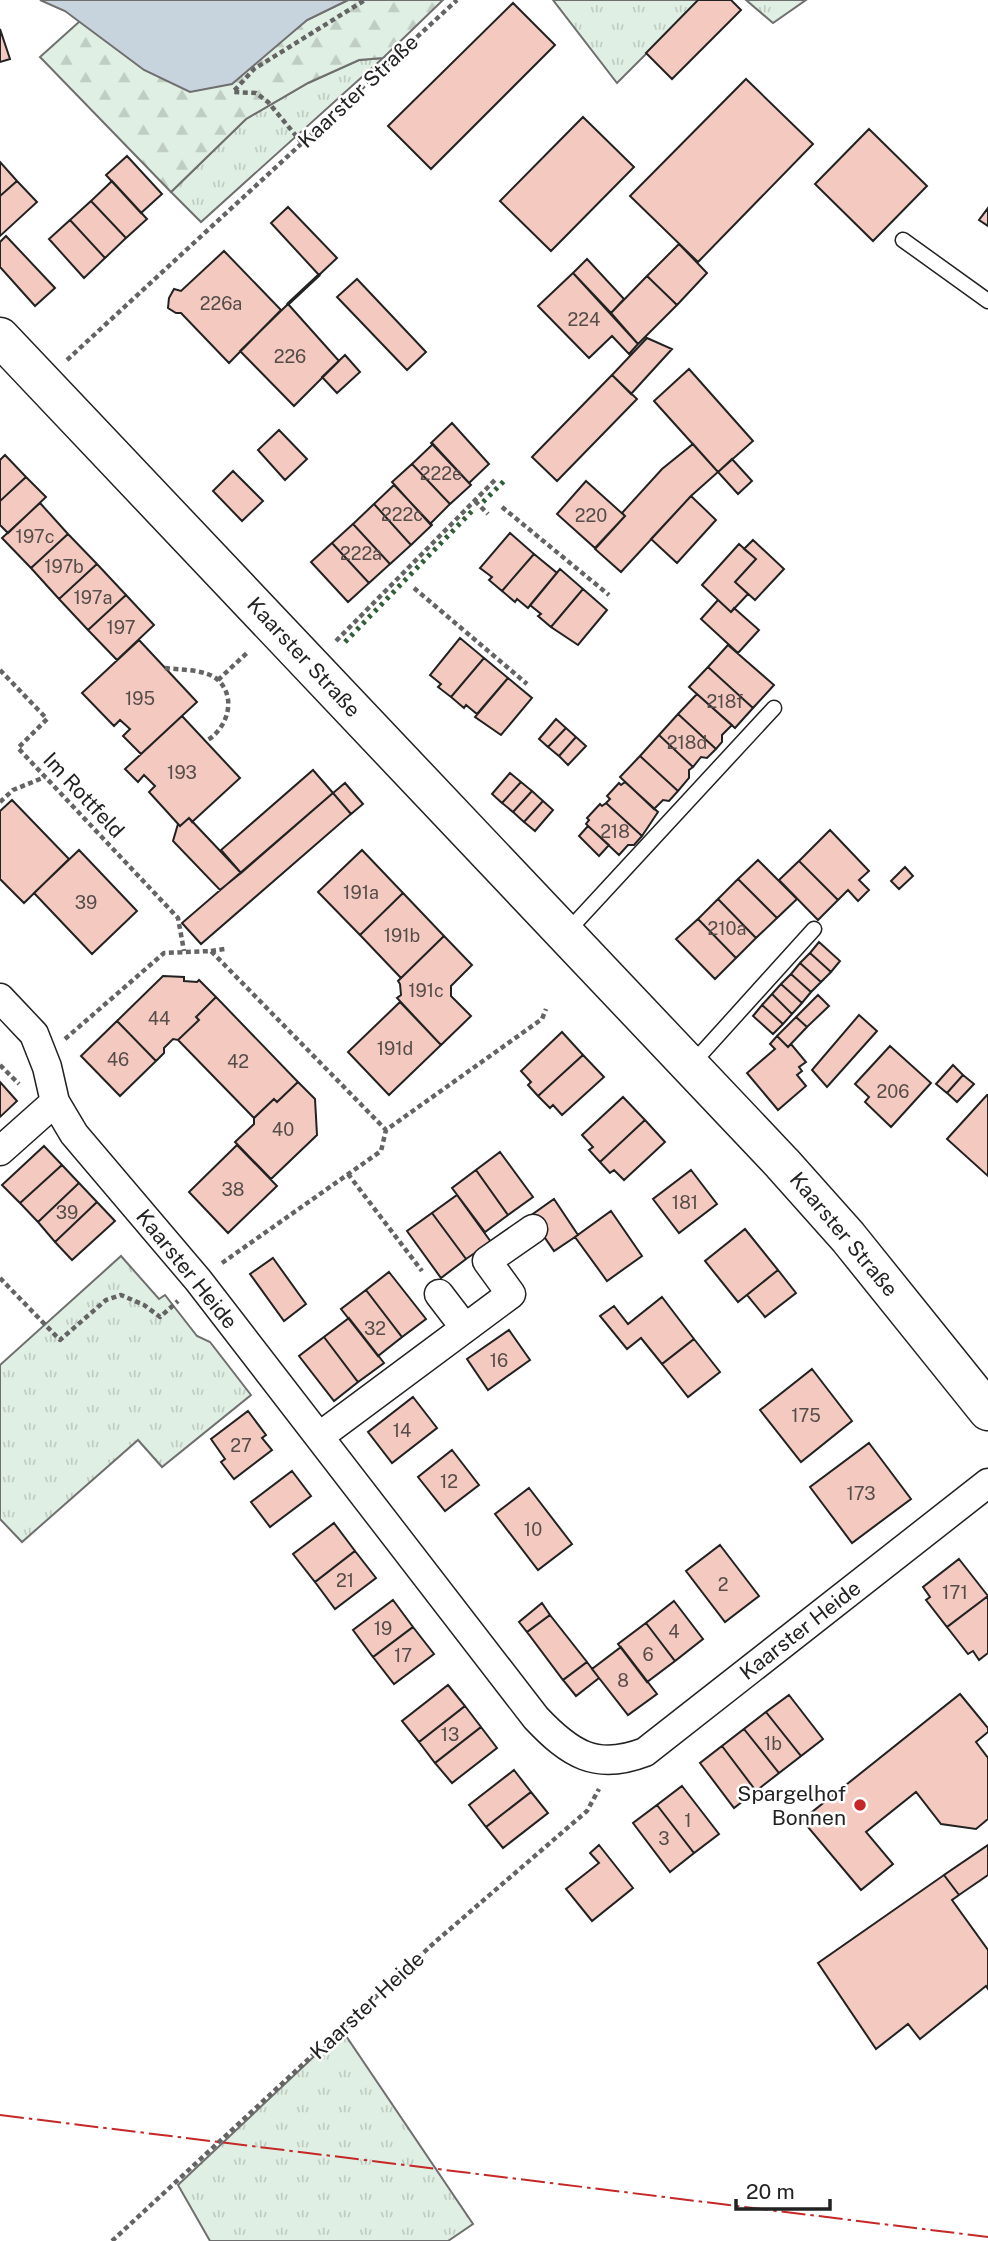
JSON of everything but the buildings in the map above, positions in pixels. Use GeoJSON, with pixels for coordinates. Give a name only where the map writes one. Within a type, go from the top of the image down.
{"type":"FeatureCollection","features":[{"type":"Feature","properties":{"kind":"main road","name":"Kaarster Straße"},"geometry":{"type":"LineString","coordinates":[[0,337],[691,1065],[848,1237],[988,1411]]}},
{"type":"Feature","properties":{"kind":"street","name":"Kaarster Heide"},"geometry":{"type":"LineString","coordinates":[[0,998],[34,1034],[44,1058],[55,1101],[74,1134],[198,1280],[536,1718],[557,1740],[581,1756],[605,1761],[626,1759],[645,1752],[988,1483]]}},
{"type":"Feature","properties":{"kind":"street"},"geometry":{"type":"LineString","coordinates":[[0,1151],[55,1101]]}},
{"type":"Feature","properties":{"kind":"street"},"geometry":{"type":"LineString","coordinates":[[320,1436],[511,1294],[488,1261],[533,1228]]}},
{"type":"Feature","properties":{"kind":"street"},"geometry":{"type":"LineString","coordinates":[[439,1294],[465,1328]]}},
{"type":"Feature","properties":{"kind":"lane"},"geometry":{"type":"LineString","coordinates":[[902,240],[988,301]]}},
{"type":"Feature","properties":{"kind":"lane"},"geometry":{"type":"LineString","coordinates":[[565,933],[774,708]]}},
{"type":"Feature","properties":{"kind":"lane"},"geometry":{"type":"LineString","coordinates":[[691,1065],[814,929]]}},
{"type":"Feature","properties":{"kind":"path"},"geometry":{"type":"LineString","coordinates":[[302,143],[268,102],[256,93],[233,92],[254,69],[365,0]]}},
{"type":"Feature","properties":{"kind":"path","name":"Kaarster Straße"},"geometry":{"type":"LineString","coordinates":[[43,382],[457,0]]}},
{"type":"Feature","properties":{"kind":"path"},"geometry":{"type":"LineString","coordinates":[[340,649],[334,643],[495,480]]}},
{"type":"Feature","properties":{"kind":"path"},"geometry":{"type":"LineString","coordinates":[[475,500],[488,514]]}},
{"type":"Feature","properties":{"kind":"path"},"geometry":{"type":"LineString","coordinates":[[502,507],[609,595]]}},
{"type":"Feature","properties":{"kind":"path"},"geometry":{"type":"LineString","coordinates":[[414,588],[527,684]]}},
{"type":"Feature","properties":{"kind":"path"},"geometry":{"type":"LineString","coordinates":[[218,680],[275,626]]}},
{"type":"Feature","properties":{"kind":"path"},"geometry":{"type":"LineString","coordinates":[[165,668],[201,673],[218,680],[227,695],[228,712],[218,734],[206,741]]}},
{"type":"Feature","properties":{"kind":"path","name":"Im Rottfeld"},"geometry":{"type":"LineString","coordinates":[[0,670],[47,719],[18,748],[178,918],[184,951]]}},
{"type":"Feature","properties":{"kind":"path"},"geometry":{"type":"LineString","coordinates":[[0,802],[13,790],[45,777]]}},
{"type":"Feature","properties":{"kind":"path"},"geometry":{"type":"LineString","coordinates":[[44,1058],[164,953],[225,948]]}},
{"type":"Feature","properties":{"kind":"path"},"geometry":{"type":"LineString","coordinates":[[211,951],[386,1130]]}},
{"type":"Feature","properties":{"kind":"path"},"geometry":{"type":"LineString","coordinates":[[0,1278],[60,1340],[106,1300],[121,1295],[144,1305],[160,1317],[198,1280],[381,1151],[386,1130],[542,1019],[545,1009]]}},
{"type":"Feature","properties":{"kind":"path"},"geometry":{"type":"LineString","coordinates":[[348,1174],[439,1294]]}},
{"type":"Feature","properties":{"kind":"path","name":"Kaarster Heide"},"geometry":{"type":"LineString","coordinates":[[112,2241],[435,1942],[587,1811],[598,1791],[605,1761]]}},
{"type":"Feature","properties":{"kind":"green space"},"geometry":{"type":"Polygon","coordinates":[[[348,0],[443,0],[383,58],[359,60],[308,83],[246,119],[171,192],[40,57],[80,21],[100,35],[271,49],[307,20],[348,0]]]}},
{"type":"Feature","properties":{"kind":"green space"},"geometry":{"type":"Polygon","coordinates":[[[553,0],[700,0],[617,83],[553,0]]]}},
{"type":"Feature","properties":{"kind":"green space"},"geometry":{"type":"Polygon","coordinates":[[[746,0],[806,0],[773,23],[746,0]]]}},
{"type":"Feature","properties":{"kind":"green space"},"geometry":{"type":"Polygon","coordinates":[[[383,58],[201,222],[171,192],[246,119],[308,83],[359,60],[383,58]]]}},
{"type":"Feature","properties":{"kind":"green space"},"geometry":{"type":"Polygon","coordinates":[[[121,1256],[159,1299],[165,1295],[197,1336],[210,1342],[251,1395],[162,1467],[138,1440],[22,1542],[0,1519],[0,1365],[121,1256]]]}},
{"type":"Feature","properties":{"kind":"green space"},"geometry":{"type":"Polygon","coordinates":[[[342,2030],[473,2224],[448,2241],[210,2241],[178,2185],[342,2030]]]}},
{"type":"Feature","properties":{"kind":"shaded area"},"geometry":{"type":"Polygon","coordinates":[[[40,0],[348,0],[307,20],[232,84],[190,92],[144,70],[65,11],[40,0]]]}},
{"type":"Feature","properties":{"kind":"hedge"},"geometry":{"type":"LineString","coordinates":[[483,502],[504,481]]}},
{"type":"Feature","properties":{"kind":"hedge"},"geometry":{"type":"LineString","coordinates":[[345,642],[475,508]]}},
{"type":"Feature","properties":{"kind":"wall"},"geometry":{"type":"LineString","coordinates":[[288,304],[319,275]]}},
{"type":"Feature","properties":{"kind":"power"},"geometry":{"type":"LineString","coordinates":[[0,2115],[988,2237]]}},
{"type":"Feature","properties":{"kind":"place","name":"Spargelhof Bonnen"},"geometry":{"type":"Point","coordinates":[860,1805]}}]}
